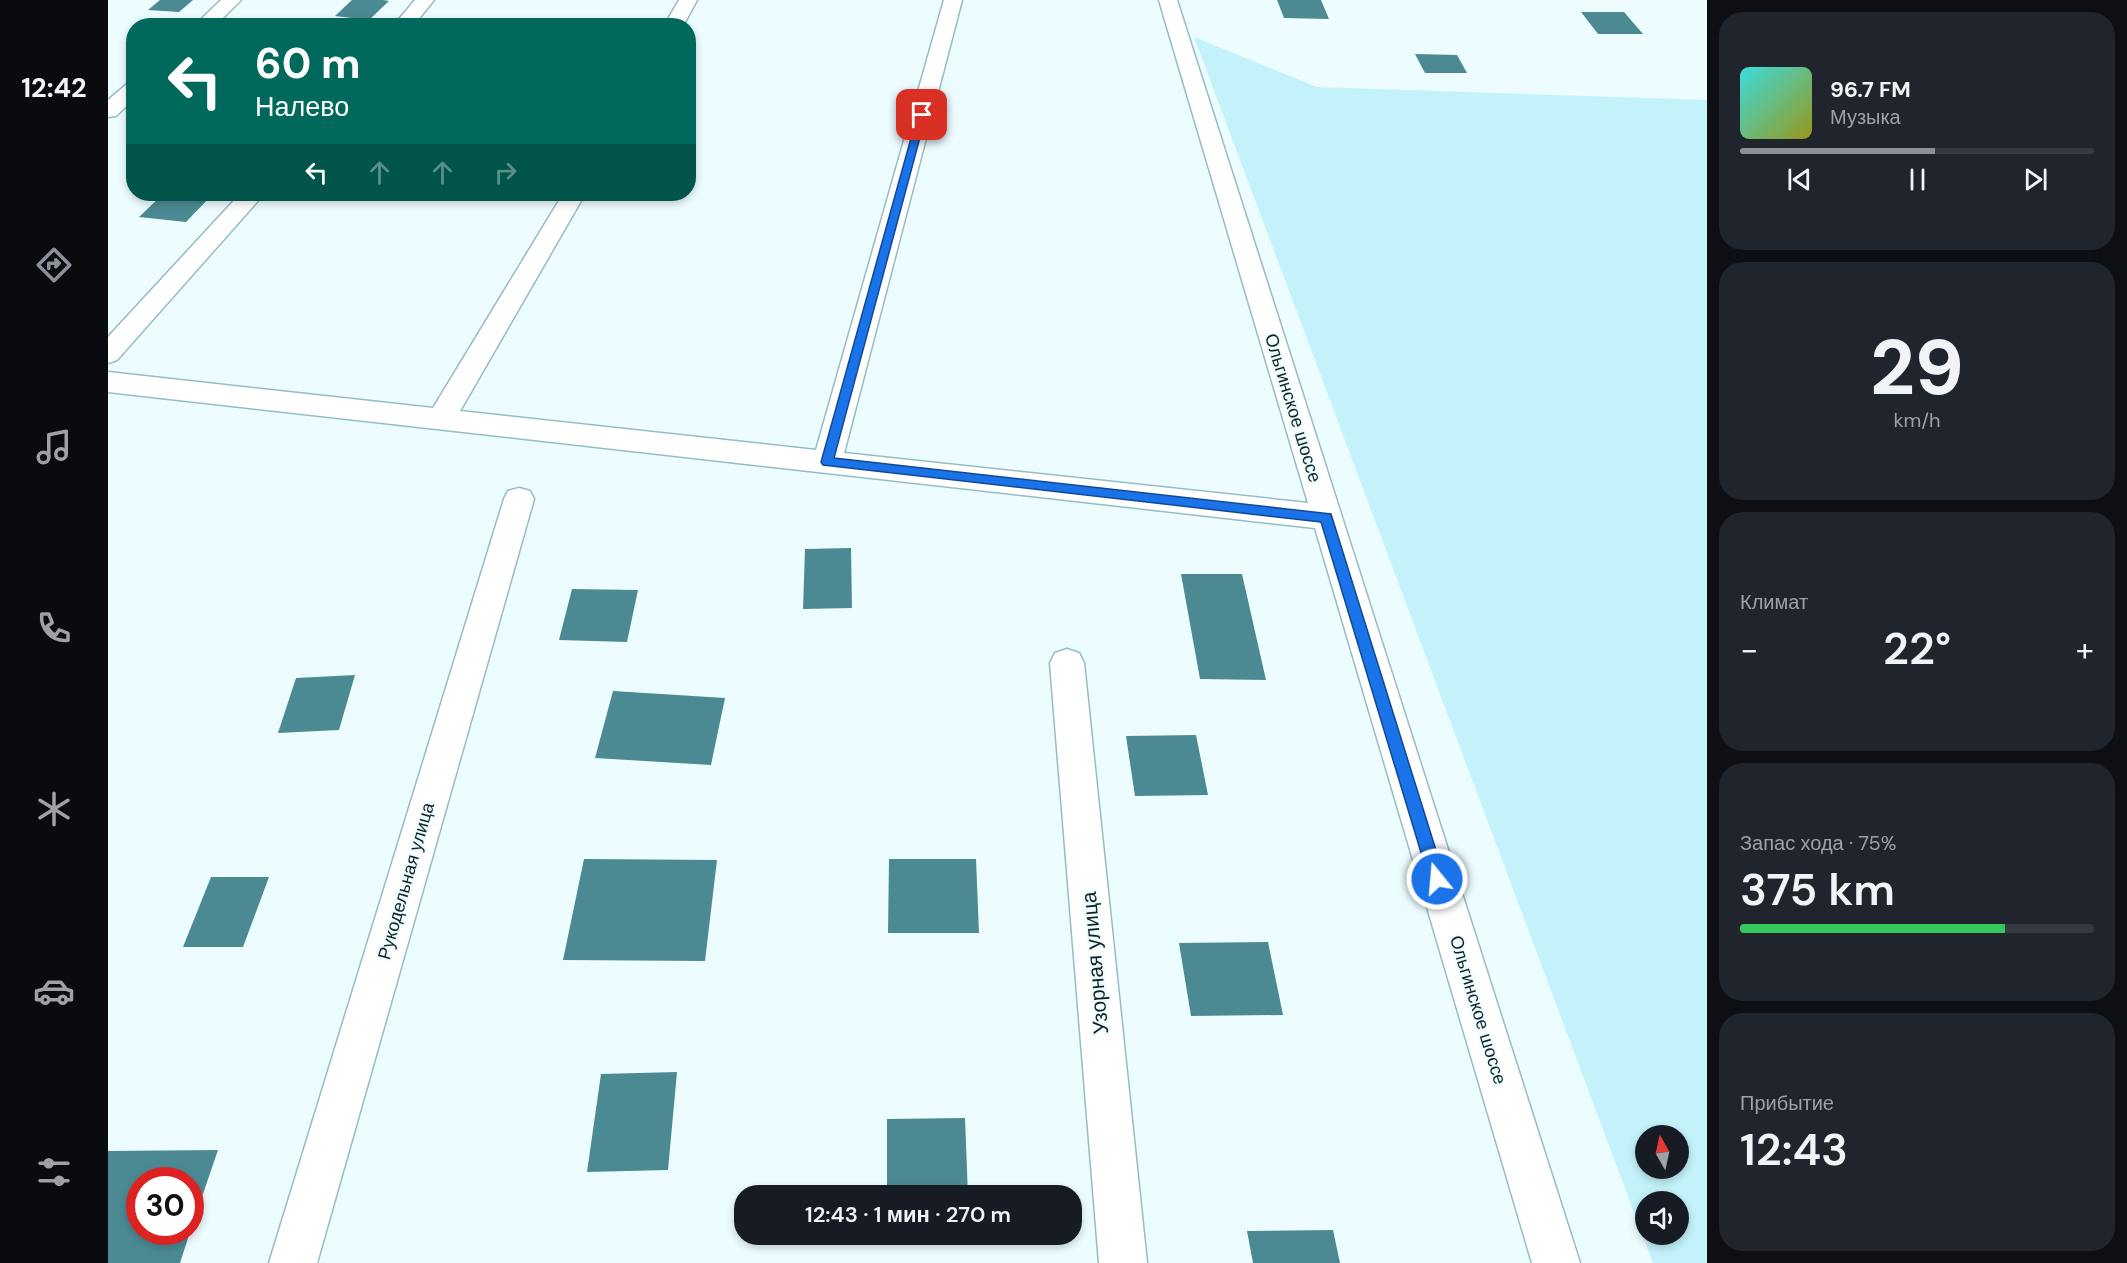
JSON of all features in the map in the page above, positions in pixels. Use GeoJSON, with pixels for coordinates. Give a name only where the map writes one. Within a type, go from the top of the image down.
{"type":"FeatureCollection","features":[{"type":"Feature","properties":{"kind":"street"},"geometry":{"type":"LineString","coordinates":[[212,18],[232,0]]}},
{"type":"Feature","properties":{"kind":"street"},"geometry":{"type":"LineString","coordinates":[[409,18],[425,0]]}},
{"type":"Feature","properties":{"kind":"street"},"geometry":{"type":"LineString","coordinates":[[678,18],[688,0]]}},
{"type":"Feature","properties":{"kind":"street"},"geometry":{"type":"LineString","coordinates":[[827,462],[953,0]]}},
{"type":"Feature","properties":{"kind":"street","name":"Ольгинское шоссе"},"geometry":{"type":"LineString","coordinates":[[1167,0],[1556,1263]]}},
{"type":"Feature","properties":{"kind":"street"},"geometry":{"type":"LineString","coordinates":[[108,111],[126,95]]}},
{"type":"Feature","properties":{"kind":"street"},"geometry":{"type":"LineString","coordinates":[[108,354],[246,201]]}},
{"type":"Feature","properties":{"kind":"street"},"geometry":{"type":"LineString","coordinates":[[441,419],[570,201]]}},
{"type":"Feature","properties":{"kind":"street"},"geometry":{"type":"LineString","coordinates":[[108,382],[1326,517]]}},
{"type":"Feature","properties":{"kind":"street","name":"Рукодельная улица"},"geometry":{"type":"LineString","coordinates":[[293,1263],[519,499]]}},
{"type":"Feature","properties":{"kind":"street","name":"Узорная улица"},"geometry":{"type":"LineString","coordinates":[[1066,663],[1123,1263]]}},
{"type":"Feature","properties":{"kind":"shaded area"},"geometry":{"type":"Polygon","coordinates":[[[1194,37],[1317,87],[1707,100],[1707,1263],[1653,1263],[1646,1245],[1689,1245],[1689,1191],[1635,1191],[1635,1215],[1194,37]]]}},
{"type":"Feature","properties":{"kind":"building"},"geometry":{"type":"Polygon","coordinates":[[[160,0],[193,0],[179,12],[148,10],[160,0]]]}},
{"type":"Feature","properties":{"kind":"building"},"geometry":{"type":"Polygon","coordinates":[[[352,0],[389,1],[371,18],[335,16],[352,0]]]}},
{"type":"Feature","properties":{"kind":"building"},"geometry":{"type":"Polygon","coordinates":[[[1277,0],[1321,0],[1329,19],[1284,18],[1277,0]]]}},
{"type":"Feature","properties":{"kind":"building"},"geometry":{"type":"Polygon","coordinates":[[[1581,12],[1624,12],[1643,34],[1598,34],[1581,12]]]}},
{"type":"Feature","properties":{"kind":"building"},"geometry":{"type":"Polygon","coordinates":[[[1415,54],[1457,55],[1467,73],[1425,73],[1415,54]]]}},
{"type":"Feature","properties":{"kind":"building"},"geometry":{"type":"Polygon","coordinates":[[[156,201],[206,201],[186,222],[139,217],[156,201]]]}},
{"type":"Feature","properties":{"kind":"building"},"geometry":{"type":"Polygon","coordinates":[[[851,548],[852,608],[803,609],[805,549],[851,548]]]}},
{"type":"Feature","properties":{"kind":"building"},"geometry":{"type":"Polygon","coordinates":[[[1181,574],[1242,574],[1266,680],[1200,679],[1181,574]]]}},
{"type":"Feature","properties":{"kind":"building"},"geometry":{"type":"Polygon","coordinates":[[[572,589],[638,590],[627,642],[559,640],[572,589]]]}},
{"type":"Feature","properties":{"kind":"building"},"geometry":{"type":"Polygon","coordinates":[[[355,675],[339,730],[278,733],[296,678],[355,675]]]}},
{"type":"Feature","properties":{"kind":"building"},"geometry":{"type":"Polygon","coordinates":[[[613,691],[725,698],[711,765],[595,758],[613,691]]]}},
{"type":"Feature","properties":{"kind":"building"},"geometry":{"type":"Polygon","coordinates":[[[1196,735],[1208,795],[1135,796],[1126,736],[1196,735]]]}},
{"type":"Feature","properties":{"kind":"building"},"geometry":{"type":"Polygon","coordinates":[[[584,859],[717,860],[705,961],[563,960],[584,859]]]}},
{"type":"Feature","properties":{"kind":"building"},"geometry":{"type":"Polygon","coordinates":[[[889,859],[976,859],[979,933],[888,933],[889,859]]]}},
{"type":"Feature","properties":{"kind":"building"},"geometry":{"type":"Polygon","coordinates":[[[211,877],[269,877],[243,947],[183,947],[211,877]]]}},
{"type":"Feature","properties":{"kind":"building"},"geometry":{"type":"Polygon","coordinates":[[[1268,942],[1283,1015],[1191,1016],[1179,943],[1268,942]]]}},
{"type":"Feature","properties":{"kind":"building"},"geometry":{"type":"Polygon","coordinates":[[[677,1072],[668,1170],[587,1172],[601,1074],[677,1072]]]}},
{"type":"Feature","properties":{"kind":"building"},"geometry":{"type":"Polygon","coordinates":[[[965,1118],[968,1185],[887,1185],[887,1119],[965,1118]]]}},
{"type":"Feature","properties":{"kind":"building"},"geometry":{"type":"Polygon","coordinates":[[[218,1150],[204,1191],[204,1167],[126,1167],[126,1245],[186,1245],[180,1263],[108,1263],[108,1151],[218,1150]]]}},
{"type":"Feature","properties":{"kind":"building"},"geometry":{"type":"Polygon","coordinates":[[[1333,1230],[1340,1263],[1253,1263],[1247,1231],[1333,1230]]]}},
{"type":"Feature","properties":{"kind":"route"},"geometry":{"type":"LineString","coordinates":[[922,115],[827,462],[1326,517],[1437,879]]}}]}
